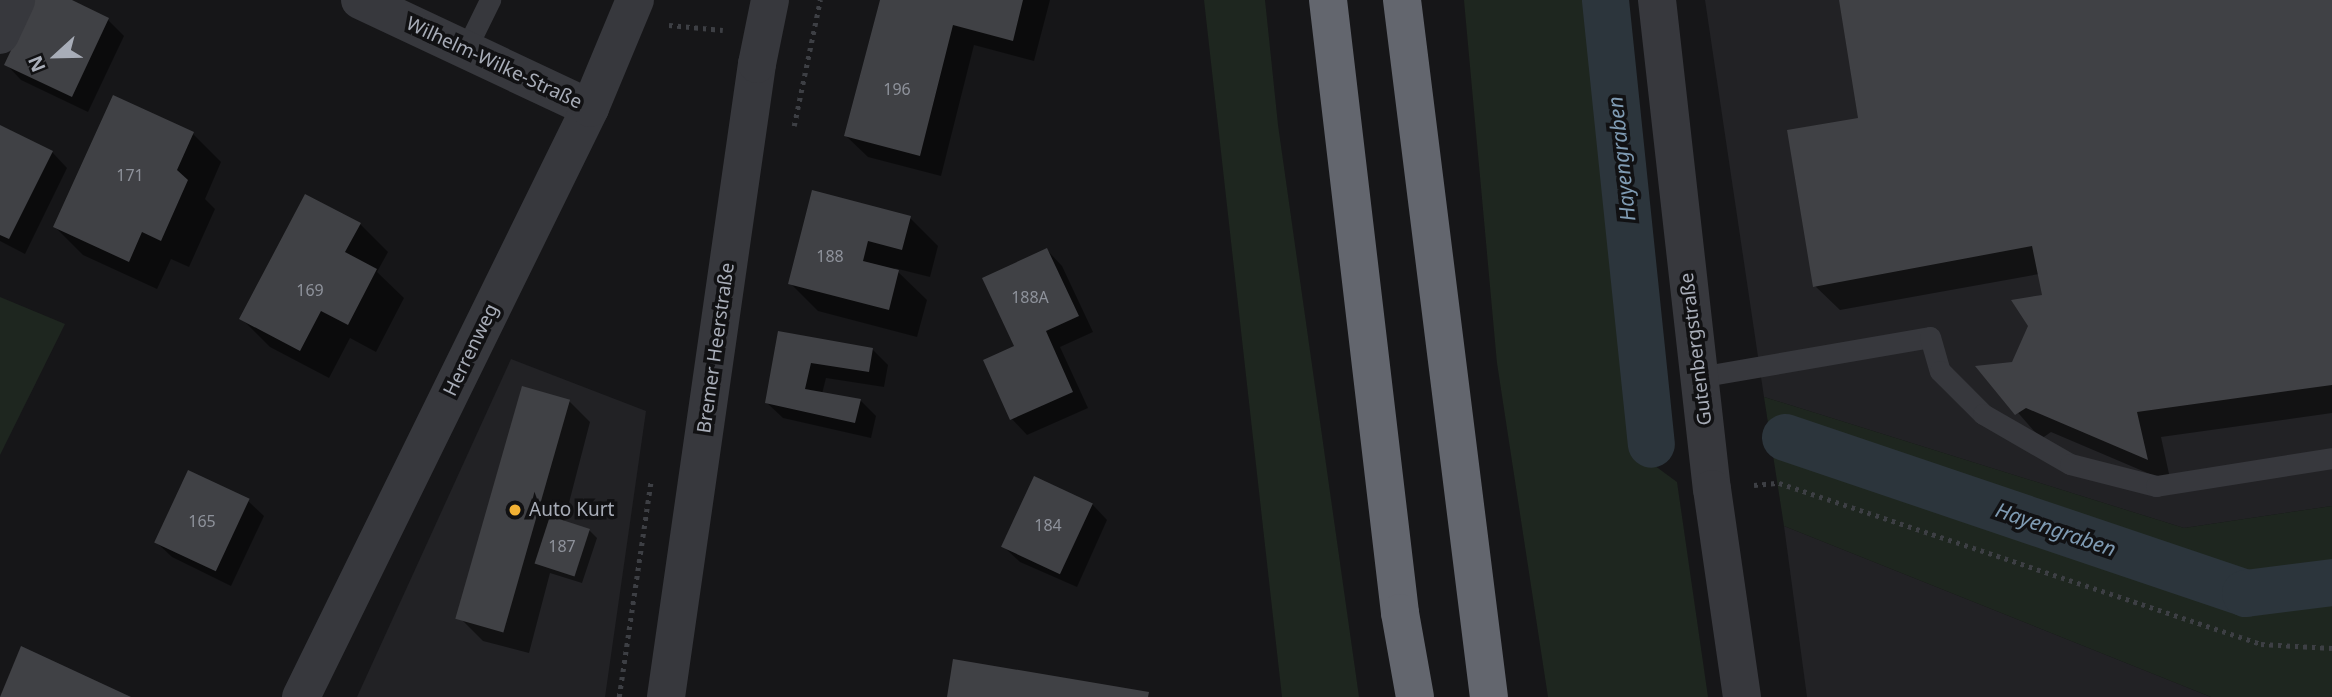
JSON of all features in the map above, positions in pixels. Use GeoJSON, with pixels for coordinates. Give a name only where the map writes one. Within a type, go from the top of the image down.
{"type":"FeatureCollection","features":[{"type":"Feature","properties":{"kind":"highway"},"geometry":{"type":"LineString","coordinates":[[1328,0],[1398,599],[1415,697]]}},
{"type":"Feature","properties":{"kind":"highway"},"geometry":{"type":"LineString","coordinates":[[1402,0],[1489,697]]}},
{"type":"Feature","properties":{"kind":"street"},"geometry":{"type":"LineString","coordinates":[[0,35],[16,0]]}},
{"type":"Feature","properties":{"kind":"street","name":"Wilhelm-Wilke-Straße"},"geometry":{"type":"LineString","coordinates":[[360,0],[590,108]]}},
{"type":"Feature","properties":{"kind":"street","name":"Bremer Heerstraße"},"geometry":{"type":"LineString","coordinates":[[666,697],[757,64],[771,0]]}},
{"type":"Feature","properties":{"kind":"street","name":"Gutenbergstraße"},"geometry":{"type":"LineString","coordinates":[[1657,0],[1699,377],[1742,697]]}},
{"type":"Feature","properties":{"kind":"street","name":"Herrenweg"},"geometry":{"type":"LineString","coordinates":[[301,697],[590,108],[631,10]]}},
{"type":"Feature","properties":{"kind":"lane"},"geometry":{"type":"LineString","coordinates":[[466,49],[490,0]]}},
{"type":"Feature","properties":{"kind":"lane"},"geometry":{"type":"LineString","coordinates":[[1699,377],[1930,337],[1940,371],[1983,414],[2070,464],[2156,486],[2332,458]]}},
{"type":"Feature","properties":{"kind":"path"},"geometry":{"type":"LineString","coordinates":[[631,10],[724,31]]}},
{"type":"Feature","properties":{"kind":"path"},"geometry":{"type":"LineString","coordinates":[[1713,489],[1779,483],[2261,644],[2332,648]]}},
{"type":"Feature","properties":{"kind":"shaded area"},"geometry":{"type":"Polygon","coordinates":[[[1204,0],[1265,0],[1278,125],[1359,697],[1282,697],[1204,0]]]}},
{"type":"Feature","properties":{"kind":"shaded area"},"geometry":{"type":"Polygon","coordinates":[[[1464,0],[1593,0],[1636,452],[1677,482],[1708,697],[1548,697],[1497,363],[1464,0]]]}},
{"type":"Feature","properties":{"kind":"shaded area"},"geometry":{"type":"Polygon","coordinates":[[[1705,0],[2332,0],[2332,506],[2184,528],[1764,397],[1705,0]]]}},
{"type":"Feature","properties":{"kind":"shaded area"},"geometry":{"type":"Polygon","coordinates":[[[0,297],[65,324],[0,455],[0,297]]]}},
{"type":"Feature","properties":{"kind":"shaded area"},"geometry":{"type":"Polygon","coordinates":[[[511,359],[646,411],[605,697],[357,697],[511,359]]]}},
{"type":"Feature","properties":{"kind":"shaded area"},"geometry":{"type":"Polygon","coordinates":[[[1764,397],[2184,528],[2332,506],[2332,697],[2211,697],[1784,526],[1764,397]]]}},
{"type":"Feature","properties":{"kind":"shaded area"},"geometry":{"type":"Polygon","coordinates":[[[1784,526],[2211,697],[1807,697],[1784,526]]]}},
{"type":"Feature","properties":{"kind":"building"},"geometry":{"type":"Polygon","coordinates":[[[35,0],[72,0],[109,18],[72,97],[4,65],[35,0]]]}},
{"type":"Feature","properties":{"kind":"building"},"geometry":{"type":"Polygon","coordinates":[[[880,0],[1023,0],[1013,41],[953,25],[920,156],[844,136],[880,0]]]}},
{"type":"Feature","properties":{"kind":"building"},"geometry":{"type":"Polygon","coordinates":[[[1839,0],[2332,0],[2332,385],[2137,412],[2148,460],[2026,408],[2015,415],[1975,366],[2012,362],[2028,326],[2011,300],[2042,295],[2032,246],[1813,287],[1787,130],[1858,118],[1839,0]]]}},
{"type":"Feature","properties":{"kind":"building"},"geometry":{"type":"Polygon","coordinates":[[[113,95],[194,132],[177,170],[188,180],[161,241],[142,232],[129,262],[53,227],[113,95]]]}},
{"type":"Feature","properties":{"kind":"building"},"geometry":{"type":"Polygon","coordinates":[[[0,125],[53,151],[9,239],[0,235],[0,125]]]}},
{"type":"Feature","properties":{"kind":"building"},"geometry":{"type":"Polygon","coordinates":[[[812,190],[911,216],[902,250],[868,241],[863,261],[899,270],[889,310],[788,284],[812,190]]]}},
{"type":"Feature","properties":{"kind":"building"},"geometry":{"type":"Polygon","coordinates":[[[305,194],[361,223],[345,252],[377,269],[348,325],[321,311],[300,351],[239,319],[305,194]]]}},
{"type":"Feature","properties":{"kind":"building"},"geometry":{"type":"Polygon","coordinates":[[[1047,248],[1079,316],[1046,331],[1073,392],[1010,420],[983,360],[1014,346],[982,278],[1047,248]]]}},
{"type":"Feature","properties":{"kind":"building"},"geometry":{"type":"Polygon","coordinates":[[[778,331],[873,348],[869,372],[811,363],[805,389],[861,399],[855,423],[765,403],[778,331]]]}},
{"type":"Feature","properties":{"kind":"building","name":"Auto Kurt"},"geometry":{"type":"Polygon","coordinates":[[[522,386],[570,400],[503,632],[455,619],[522,386]]]}},
{"type":"Feature","properties":{"kind":"building"},"geometry":{"type":"Polygon","coordinates":[[[188,470],[250,499],[216,571],[154,543],[188,470]]]}},
{"type":"Feature","properties":{"kind":"building"},"geometry":{"type":"Polygon","coordinates":[[[1034,476],[1093,503],[1060,574],[1001,547],[1034,476]]]}},
{"type":"Feature","properties":{"kind":"building","name":"Auto Kurt"},"geometry":{"type":"Polygon","coordinates":[[[550,516],[590,529],[574,577],[535,564],[550,516]]]}},
{"type":"Feature","properties":{"kind":"building"},"geometry":{"type":"Polygon","coordinates":[[[21,646],[131,697],[0,697],[21,646]]]}},
{"type":"Feature","properties":{"kind":"building"},"geometry":{"type":"Polygon","coordinates":[[[953,659],[1149,692],[1148,697],[947,697],[953,659]]]}},
{"type":"Feature","properties":{"kind":"waterway","name":"Hayengraben"},"geometry":{"type":"LineString","coordinates":[[1605,0],[1651,444]]}},
{"type":"Feature","properties":{"kind":"waterway","name":"Hayengraben"},"geometry":{"type":"LineString","coordinates":[[1785,437],[2245,593],[2332,582]]}},
{"type":"Feature","properties":{"kind":"place","name":"Auto Kurt"},"geometry":{"type":"Point","coordinates":[515,510]}}]}
